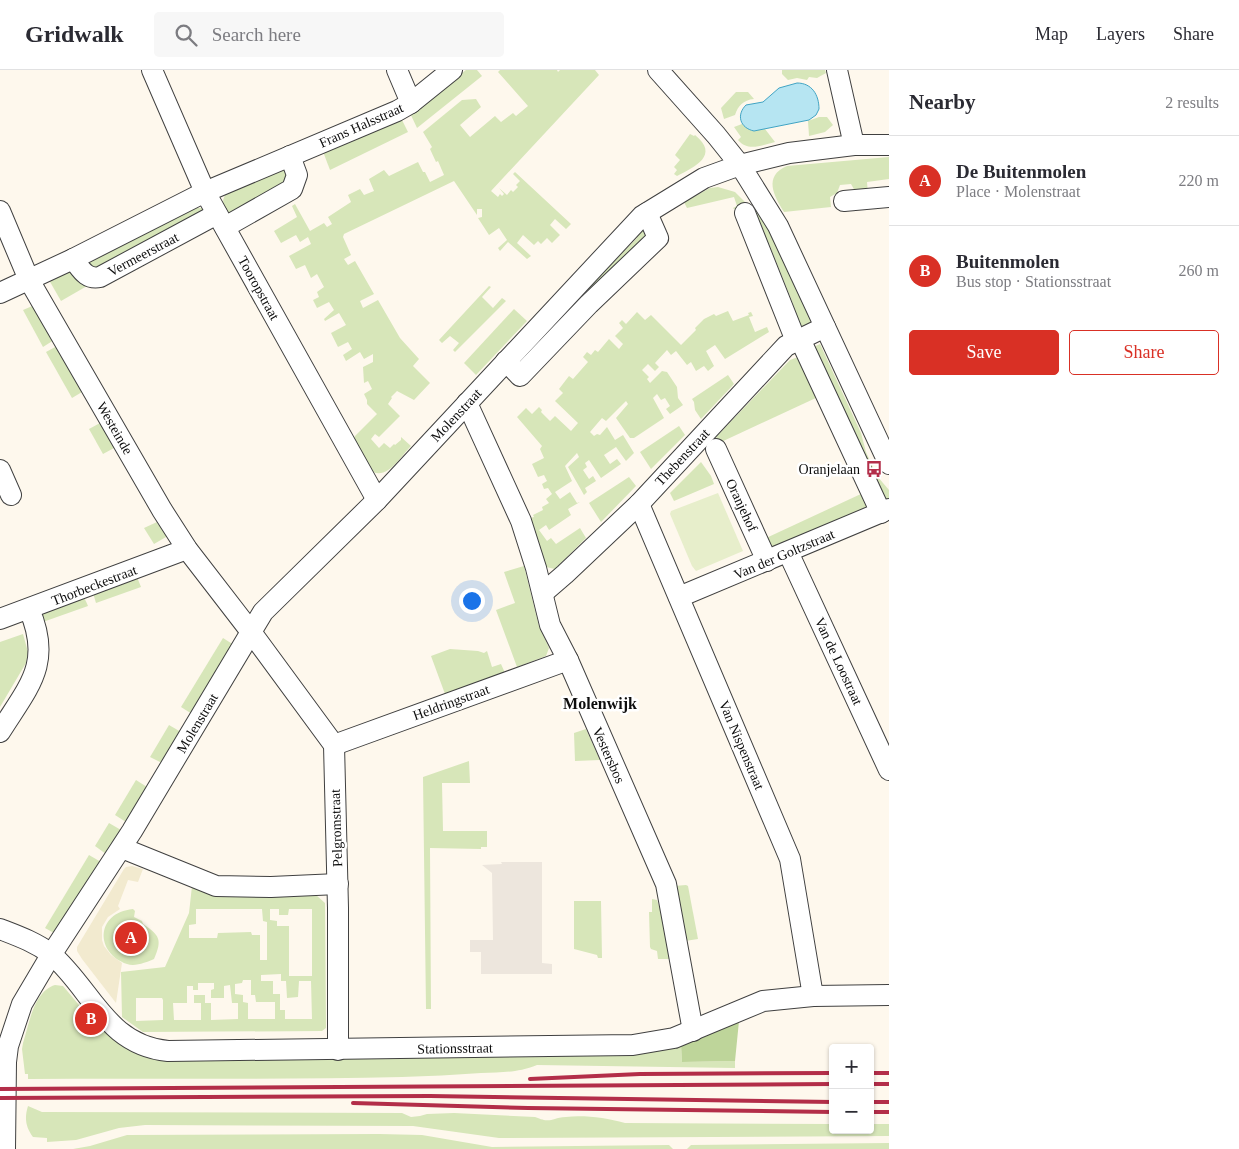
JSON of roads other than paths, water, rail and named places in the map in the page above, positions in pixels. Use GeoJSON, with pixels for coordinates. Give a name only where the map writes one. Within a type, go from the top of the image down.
{"type":"FeatureCollection","features":[{"type":"Feature","properties":{"kind":"street","name":"Tooropstraat"},"geometry":{"type":"LineString","coordinates":[[152,70],[205,192],[377,500]]}},
{"type":"Feature","properties":{"kind":"street"},"geometry":{"type":"LineString","coordinates":[[397,70],[411,103]]}},
{"type":"Feature","properties":{"kind":"street","name":"Frans Halsstraat"},"geometry":{"type":"LineString","coordinates":[[205,192],[397,110],[411,103],[452,70]]}},
{"type":"Feature","properties":{"kind":"street"},"geometry":{"type":"LineString","coordinates":[[658,70],[740,165],[778,226],[889,464]]}},
{"type":"Feature","properties":{"kind":"street"},"geometry":{"type":"LineString","coordinates":[[837,70],[854,145]]}},
{"type":"Feature","properties":{"kind":"street","name":"Molenstraat"},"geometry":{"type":"LineString","coordinates":[[6,1149],[5,1079],[8,1046],[22,1004],[51,955],[122,848],[263,612],[377,500],[506,361],[520,376],[589,304],[658,238],[647,213],[704,178],[740,165],[789,153],[854,145],[889,145]]}},
{"type":"Feature","properties":{"kind":"street"},"geometry":{"type":"LineString","coordinates":[[221,220],[292,188],[297,175],[290,156]]}},
{"type":"Feature","properties":{"kind":"street","name":"Vermeerstraat"},"geometry":{"type":"LineString","coordinates":[[0,293],[205,192]]}},
{"type":"Feature","properties":{"kind":"street"},"geometry":{"type":"LineString","coordinates":[[844,201],[889,196]]}},
{"type":"Feature","properties":{"kind":"street","name":"Westeinde"},"geometry":{"type":"LineString","coordinates":[[0,211],[29,280],[147,486],[187,549],[251,632]]}},
{"type":"Feature","properties":{"kind":"street"},"geometry":{"type":"LineString","coordinates":[[745,213],[798,340],[885,511]]}},
{"type":"Feature","properties":{"kind":"street","name":"Vermeerstraat"},"geometry":{"type":"LineString","coordinates":[[72,259],[86,276],[100,277],[221,220]]}},
{"type":"Feature","properties":{"kind":"street","name":"Thebenstraat"},"geometry":{"type":"LineString","coordinates":[[543,593],[639,504],[786,346],[825,327]]}},
{"type":"Feature","properties":{"kind":"street","name":"Vestersbos"},"geometry":{"type":"LineString","coordinates":[[467,403],[520,521],[543,593],[550,625],[568,660],[666,884],[693,1031]]}},
{"type":"Feature","properties":{"kind":"street","name":"Oranjehof"},"geometry":{"type":"LineString","coordinates":[[716,448],[767,561]]}},
{"type":"Feature","properties":{"kind":"street"},"geometry":{"type":"LineString","coordinates":[[0,470],[11,495]]}},
{"type":"Feature","properties":{"kind":"street","name":"Van Nispenstraat"},"geometry":{"type":"LineString","coordinates":[[639,504],[790,859],[813,996]]}},
{"type":"Feature","properties":{"kind":"street","name":"Van der Goltzstraat"},"geometry":{"type":"LineString","coordinates":[[679,597],[885,511]]}},
{"type":"Feature","properties":{"kind":"street","name":"Thorbeckestraat"},"geometry":{"type":"LineString","coordinates":[[0,619],[187,549]]}},
{"type":"Feature","properties":{"kind":"street","name":"Van de Loostraat"},"geometry":{"type":"LineString","coordinates":[[788,552],[889,770]]}},
{"type":"Feature","properties":{"kind":"street"},"geometry":{"type":"LineString","coordinates":[[0,732],[36,674],[39,636],[30,609]]}},
{"type":"Feature","properties":{"kind":"street"},"geometry":{"type":"LineString","coordinates":[[251,632],[334,745]]}},
{"type":"Feature","properties":{"kind":"street","name":"Heldringstraat"},"geometry":{"type":"LineString","coordinates":[[334,745],[568,660]]}},
{"type":"Feature","properties":{"kind":"street","name":"Pelgromstraat"},"geometry":{"type":"LineString","coordinates":[[334,745],[338,884],[338,1050]]}},
{"type":"Feature","properties":{"kind":"street"},"geometry":{"type":"LineString","coordinates":[[122,848],[216,886],[338,884]]}},
{"type":"Feature","properties":{"kind":"street","name":"Stationsstraat"},"geometry":{"type":"LineString","coordinates":[[0,929],[34,942],[51,955],[110,1024],[125,1036],[151,1049],[168,1051],[632,1045],[674,1038],[763,1001],[813,996],[889,995]]}},
{"type":"Feature","properties":{"kind":"water"},"geometry":{"type":"Polygon","coordinates":[[[797,83],[807,85],[814,91],[818,99],[819,109],[816,115],[809,120],[754,131],[745,127],[740,117],[746,105],[763,102],[779,88],[797,83]]]}},
{"type":"Feature","properties":{"kind":"railway"},"geometry":{"type":"LineString","coordinates":[[530,1079],[640,1074],[829,1073]]}},
{"type":"Feature","properties":{"kind":"railway"},"geometry":{"type":"LineString","coordinates":[[874,1073],[889,1073]]}},
{"type":"Feature","properties":{"kind":"railway"},"geometry":{"type":"LineString","coordinates":[[0,1089],[829,1084]]}},
{"type":"Feature","properties":{"kind":"railway"},"geometry":{"type":"LineString","coordinates":[[874,1084],[889,1084]]}},
{"type":"Feature","properties":{"kind":"railway"},"geometry":{"type":"LineString","coordinates":[[0,1098],[430,1096],[829,1102]]}},
{"type":"Feature","properties":{"kind":"railway"},"geometry":{"type":"LineString","coordinates":[[874,1102],[889,1102]]}},
{"type":"Feature","properties":{"kind":"railway"},"geometry":{"type":"LineString","coordinates":[[353,1103],[528,1108],[829,1112]]}},
{"type":"Feature","properties":{"kind":"railway"},"geometry":{"type":"LineString","coordinates":[[874,1112],[889,1112]]}},
{"type":"Feature","properties":{"kind":"place","name":"Oranjelaan"},"geometry":{"type":"Point","coordinates":[874,469]}},
{"type":"Feature","properties":{"kind":"place","name":"De Buitenmolen"},"geometry":{"type":"Point","coordinates":[131,938]}},
{"type":"Feature","properties":{"kind":"place","name":"Buitenmolen"},"geometry":{"type":"Point","coordinates":[91,1019]}},
{"type":"Feature","properties":{"kind":"district","name":"Molenwijk"},"geometry":{"type":"Point","coordinates":[600,703]}}]}
